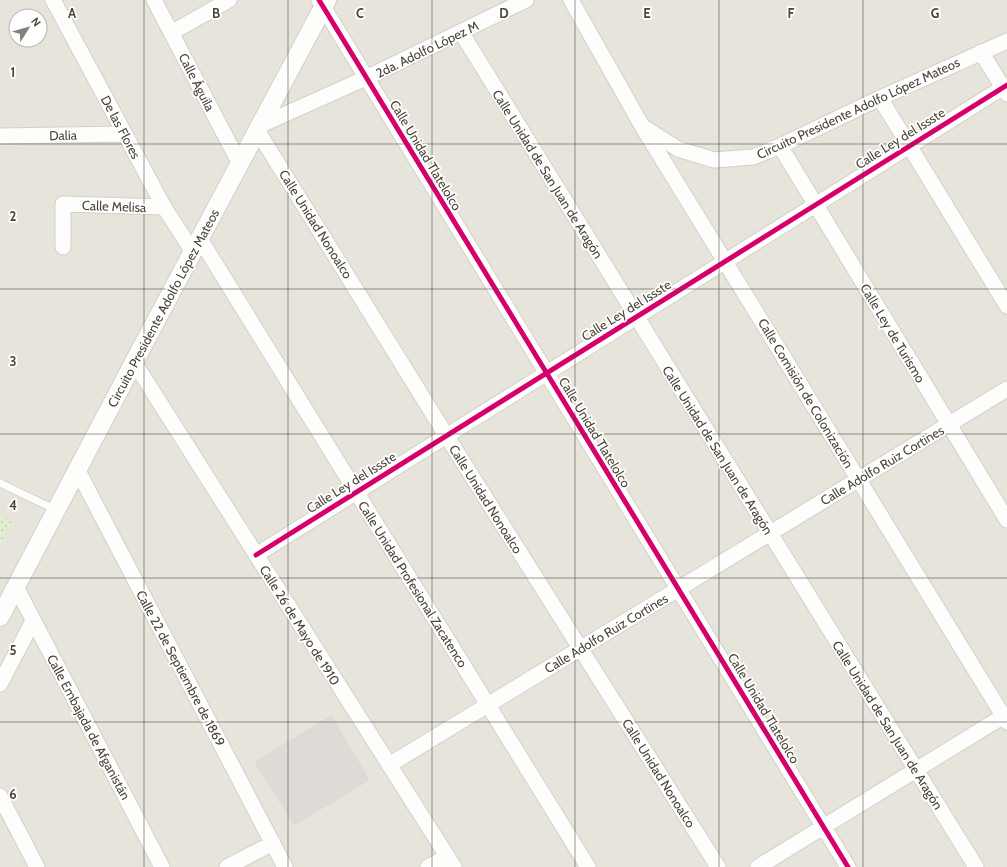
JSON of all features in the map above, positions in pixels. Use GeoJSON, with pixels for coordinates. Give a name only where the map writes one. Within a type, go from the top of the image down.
{"type":"FeatureCollection","features":[{"type":"Feature","properties":{"kind":"street","name":"De las Flores"},"geometry":{"type":"LineString","coordinates":[[53,0],[164,207],[196,245]]}},
{"type":"Feature","properties":{"kind":"street","name":"Calle Águila"},"geometry":{"type":"LineString","coordinates":[[154,0],[240,164]]}},
{"type":"Feature","properties":{"kind":"street"},"geometry":{"type":"LineString","coordinates":[[172,33],[228,0]]}},
{"type":"Feature","properties":{"kind":"street","name":"2da. Adolfo López M"},"geometry":{"type":"LineString","coordinates":[[259,127],[366,78],[526,0]]}},
{"type":"Feature","properties":{"kind":"street","name":"Calle Comisión de Colonización"},"geometry":{"type":"LineString","coordinates":[[571,0],[642,126],[1006,718]]}},
{"type":"Feature","properties":{"kind":"street","name":"Circuito Presidente Adolfo López Mateos"},"geometry":{"type":"LineString","coordinates":[[0,617],[77,469],[240,164],[323,3]]}},
{"type":"Feature","properties":{"kind":"street","name":"Calle Unidad Tlatelolco"},"geometry":{"type":"LineString","coordinates":[[323,3],[366,78],[848,867]]}},
{"type":"Feature","properties":{"kind":"street","name":"Calle Unidad de San Juan de Aragón"},"geometry":{"type":"LineString","coordinates":[[461,32],[976,867]]}},
{"type":"Feature","properties":{"kind":"street","name":"Circuito Presidente Adolfo López Mateos"},"geometry":{"type":"LineString","coordinates":[[642,126],[678,149],[714,160],[753,157],[780,146],[880,98],[1007,41]]}},
{"type":"Feature","properties":{"kind":"street"},"geometry":{"type":"LineString","coordinates":[[981,52],[1006,88]]}},
{"type":"Feature","properties":{"kind":"street","name":"Calle Ley del Issste"},"geometry":{"type":"LineString","coordinates":[[256,555],[909,146],[1006,88]]}},
{"type":"Feature","properties":{"kind":"street"},"geometry":{"type":"LineString","coordinates":[[880,98],[1007,306]]}},
{"type":"Feature","properties":{"kind":"street","name":"Calle Unidad Nonoalco"},"geometry":{"type":"LineString","coordinates":[[259,127],[446,435],[718,867]]}},
{"type":"Feature","properties":{"kind":"street","name":"Dalia"},"geometry":{"type":"LineString","coordinates":[[0,136],[125,134]]}},
{"type":"Feature","properties":{"kind":"street","name":"Calle Ley de Turismo"},"geometry":{"type":"LineString","coordinates":[[780,146],[1007,520]]}},
{"type":"Feature","properties":{"kind":"street","name":"Calle Melisa"},"geometry":{"type":"LineString","coordinates":[[63,247],[63,204],[164,207]]}},
{"type":"Feature","properties":{"kind":"street","name":"Calle Unidad Profesional Zacatenco"},"geometry":{"type":"LineString","coordinates":[[196,245],[356,492],[588,867]]}},
{"type":"Feature","properties":{"kind":"street","name":"Calle 26 de Mayo de 1910"},"geometry":{"type":"LineString","coordinates":[[134,362],[450,862]]}},
{"type":"Feature","properties":{"kind":"street","name":"Calle Adolfo Ruiz Cortines"},"geometry":{"type":"LineString","coordinates":[[389,765],[1007,389]]}},
{"type":"Feature","properties":{"kind":"street","name":"Calle 22 de Septiembre de 1869"},"geometry":{"type":"LineString","coordinates":[[77,469],[285,867]]}},
{"type":"Feature","properties":{"kind":"street","name":"Calle Embajada de Afganistán"},"geometry":{"type":"LineString","coordinates":[[16,587],[162,867]]}},
{"type":"Feature","properties":{"kind":"street"},"geometry":{"type":"LineString","coordinates":[[0,684],[33,621]]}},
{"type":"Feature","properties":{"kind":"street"},"geometry":{"type":"LineString","coordinates":[[758,867],[916,770],[1006,718]]}},
{"type":"Feature","properties":{"kind":"street"},"geometry":{"type":"LineString","coordinates":[[0,796],[37,867]]}},
{"type":"Feature","properties":{"kind":"street"},"geometry":{"type":"LineString","coordinates":[[227,867],[273,843]]}},
{"type":"Feature","properties":{"kind":"street"},"geometry":{"type":"LineString","coordinates":[[428,867],[450,862]]}},
{"type":"Feature","properties":{"kind":"lane"},"geometry":{"type":"LineString","coordinates":[[0,483],[56,510]]}},
{"type":"Feature","properties":{"kind":"shaded area"},"geometry":{"type":"Polygon","coordinates":[[[0,0],[1007,0],[1007,867],[0,867],[0,0]]]}},
{"type":"Feature","properties":{"kind":"green space"},"geometry":{"type":"Polygon","coordinates":[[[0,514],[12,521],[0,544],[0,514]]]}},
{"type":"Feature","properties":{"kind":"building"},"geometry":{"type":"Polygon","coordinates":[[[331,716],[369,780],[294,825],[255,762],[331,716]]]}},
{"type":"Feature","properties":{"kind":"cycle path"},"geometry":{"type":"LineString","coordinates":[[319,0],[848,867]]}},
{"type":"Feature","properties":{"kind":"cycle path"},"geometry":{"type":"LineString","coordinates":[[256,555],[1007,85]]}}]}
